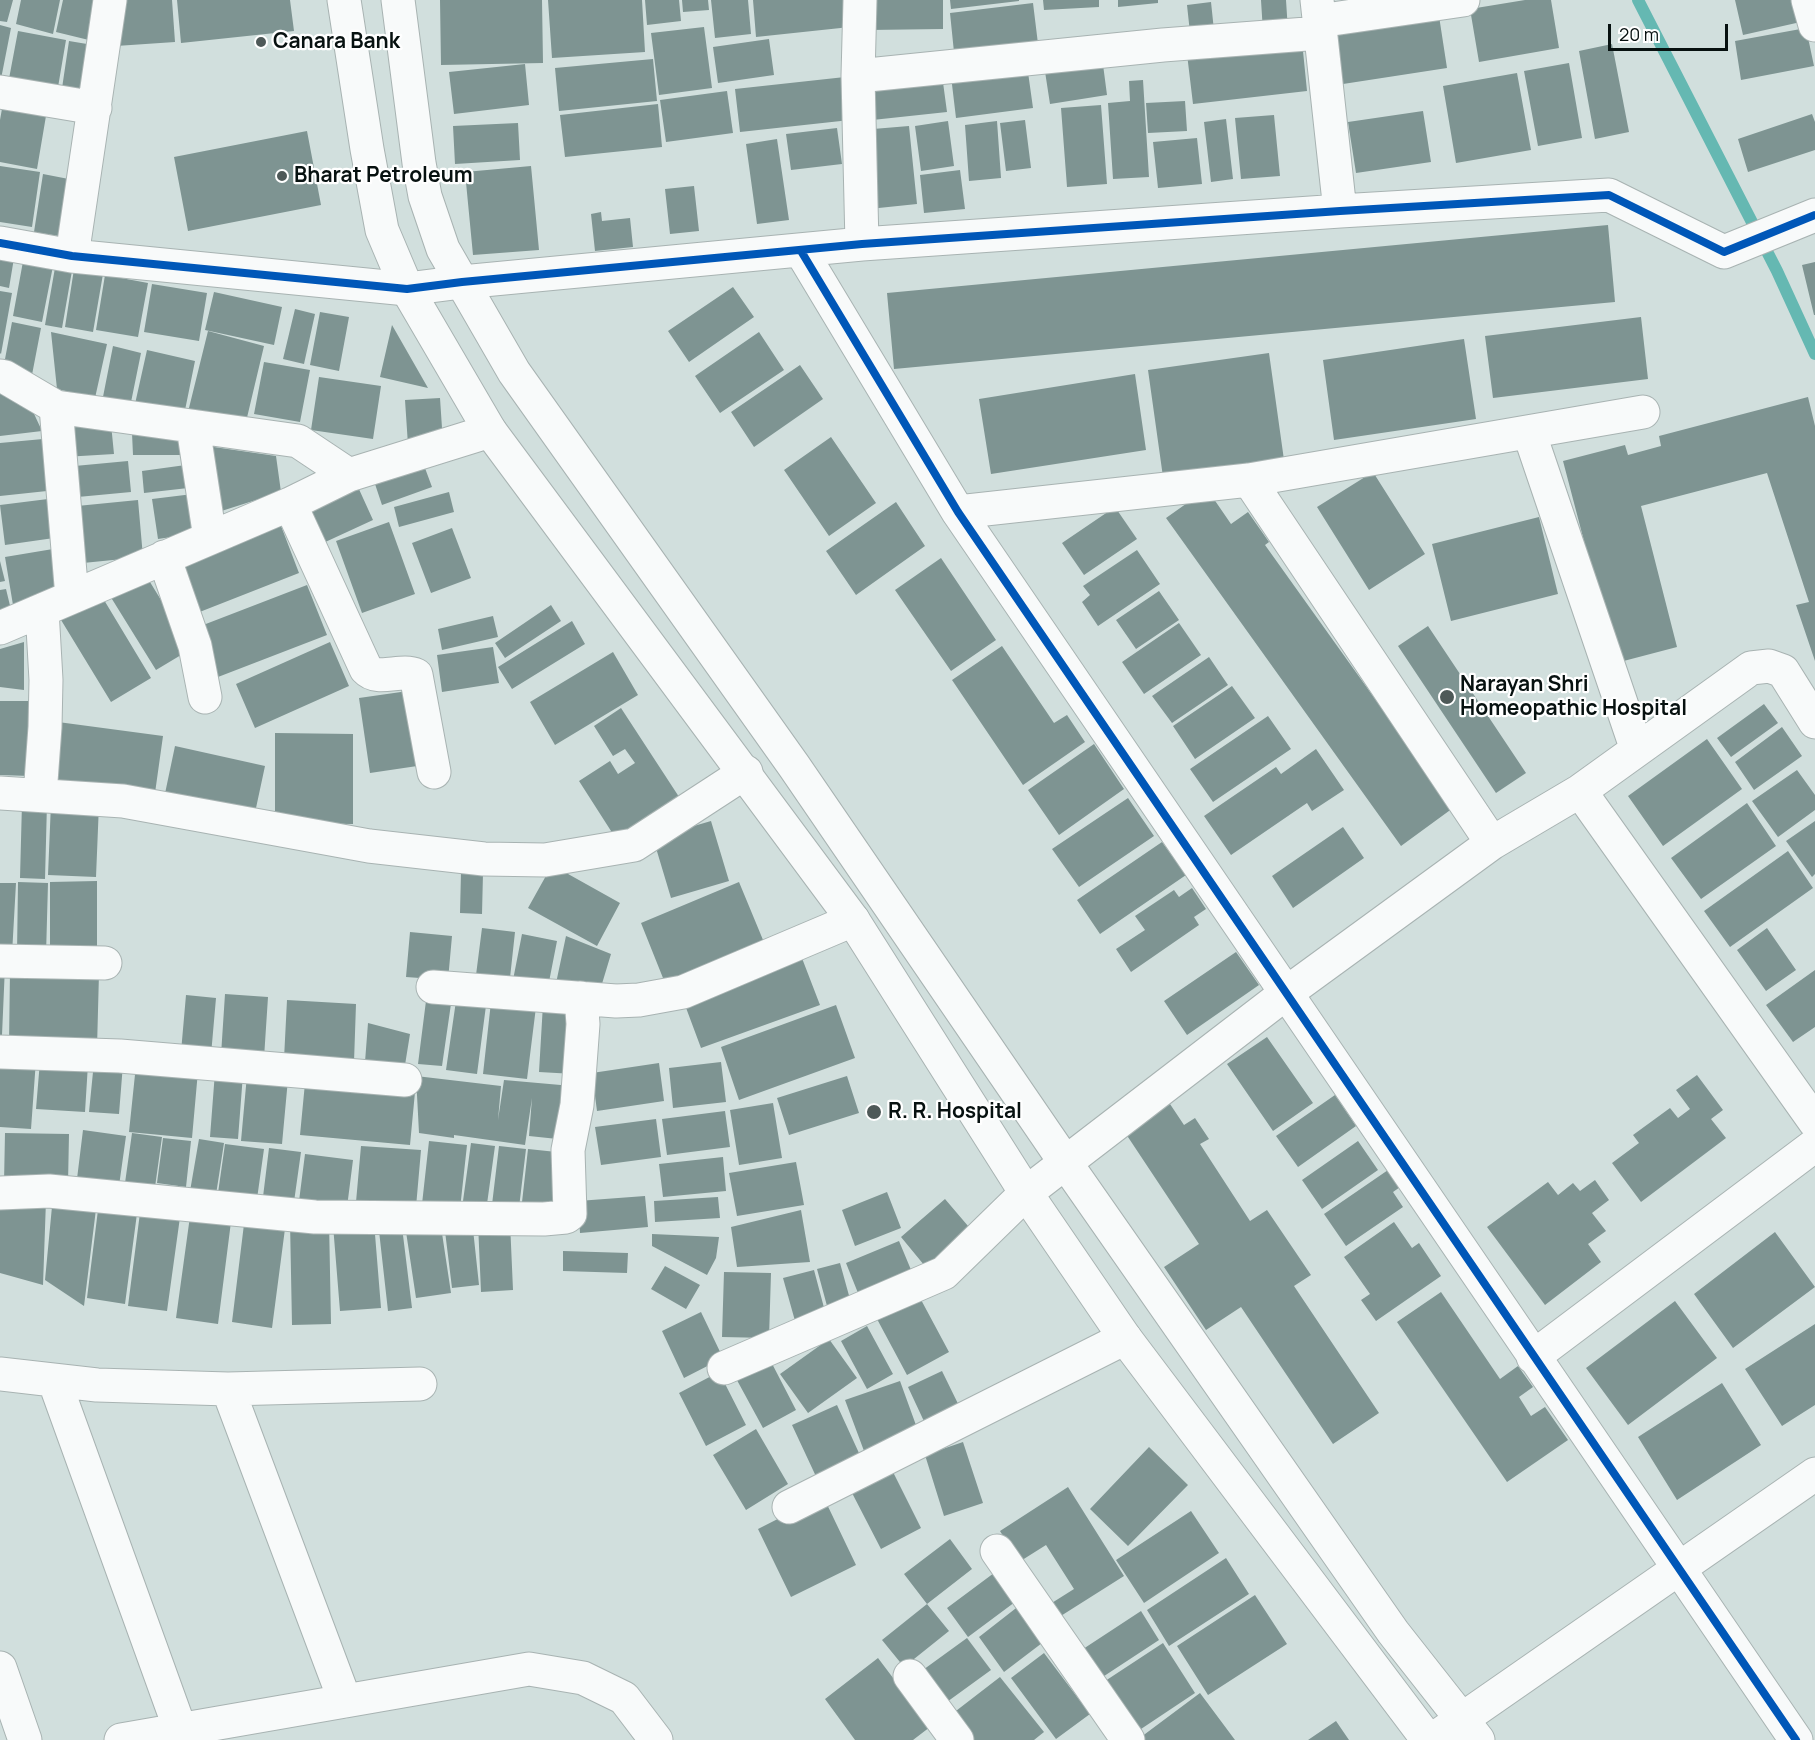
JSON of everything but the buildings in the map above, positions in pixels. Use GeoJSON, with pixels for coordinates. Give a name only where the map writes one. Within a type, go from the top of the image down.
{"type":"FeatureCollection","features":[{"type":"Feature","properties":{"kind":"street"},"geometry":{"type":"LineString","coordinates":[[72,256],[110,0]]}},
{"type":"Feature","properties":{"kind":"street"},"geometry":{"type":"LineString","coordinates":[[344,0],[382,230],[407,289],[490,430],[746,772],[853,920],[1026,1192],[1125,1338],[1430,1740],[1469,1730],[1678,1569],[1815,1474]]}},
{"type":"Feature","properties":{"kind":"street"},"geometry":{"type":"LineString","coordinates":[[398,0],[425,196],[443,249],[514,372],[794,766],[1065,1162],[1393,1632],[1469,1730]]}},
{"type":"Feature","properties":{"kind":"street"},"geometry":{"type":"LineString","coordinates":[[860,0],[858,76],[862,244]]}},
{"type":"Feature","properties":{"kind":"street"},"geometry":{"type":"LineString","coordinates":[[858,76],[1163,45],[1319,18],[1463,0]]}},
{"type":"Feature","properties":{"kind":"street"},"geometry":{"type":"LineString","coordinates":[[1808,0],[1815,25]]}},
{"type":"Feature","properties":{"kind":"street"},"geometry":{"type":"LineString","coordinates":[[1319,18],[1340,212]]}},
{"type":"Feature","properties":{"kind":"street"},"geometry":{"type":"LineString","coordinates":[[0,92],[95,108]]}},
{"type":"Feature","properties":{"kind":"street"},"geometry":{"type":"LineString","coordinates":[[0,243],[72,256],[407,289],[862,244],[1609,195],[1724,252],[1815,215]]}},
{"type":"Feature","properties":{"kind":"street"},"geometry":{"type":"LineString","coordinates":[[801,251],[958,512],[1796,1740]]}},
{"type":"Feature","properties":{"kind":"street"},"geometry":{"type":"LineString","coordinates":[[0,376],[57,407],[298,441],[349,475]]}},
{"type":"Feature","properties":{"kind":"street"},"geometry":{"type":"LineString","coordinates":[[57,407],[72,597]]}},
{"type":"Feature","properties":{"kind":"street"},"geometry":{"type":"LineString","coordinates":[[958,512],[1250,480],[1643,412]]}},
{"type":"Feature","properties":{"kind":"street"},"geometry":{"type":"LineString","coordinates":[[194,427],[210,538]]}},
{"type":"Feature","properties":{"kind":"street"},"geometry":{"type":"LineString","coordinates":[[0,628],[290,504],[349,475],[490,430]]}},
{"type":"Feature","properties":{"kind":"street"},"geometry":{"type":"LineString","coordinates":[[1528,432],[1637,750]]}},
{"type":"Feature","properties":{"kind":"street"},"geometry":{"type":"LineString","coordinates":[[1250,480],[1492,843]]}},
{"type":"Feature","properties":{"kind":"street"},"geometry":{"type":"LineString","coordinates":[[290,504],[366,669],[377,675],[408,673],[417,675],[434,772]]}},
{"type":"Feature","properties":{"kind":"street"},"geometry":{"type":"LineString","coordinates":[[164,557],[195,646],[205,697]]}},
{"type":"Feature","properties":{"kind":"street"},"geometry":{"type":"LineString","coordinates":[[40,795],[46,680],[42,610]]}},
{"type":"Feature","properties":{"kind":"street"},"geometry":{"type":"LineString","coordinates":[[724,1368],[944,1273],[1026,1192],[1285,994],[1492,843],[1580,791],[1751,668],[1769,666],[1783,671],[1815,722]]}},
{"type":"Feature","properties":{"kind":"street"},"geometry":{"type":"LineString","coordinates":[[0,793],[123,801],[369,846],[484,859],[545,860],[634,844],[746,772]]}},
{"type":"Feature","properties":{"kind":"street"},"geometry":{"type":"LineString","coordinates":[[1580,791],[1815,1122]]}},
{"type":"Feature","properties":{"kind":"street"},"geometry":{"type":"LineString","coordinates":[[433,987],[639,1000],[683,992],[853,920]]}},
{"type":"Feature","properties":{"kind":"street"},"geometry":{"type":"LineString","coordinates":[[0,961],[105,963]]}},
{"type":"Feature","properties":{"kind":"street"},"geometry":{"type":"LineString","coordinates":[[0,1193],[49,1191],[315,1217],[544,1219],[566,1217],[570,1214],[568,1150],[577,1105],[581,1059],[583,1024],[581,998]]}},
{"type":"Feature","properties":{"kind":"street"},"geometry":{"type":"LineString","coordinates":[[0,1052],[120,1056],[405,1080]]}},
{"type":"Feature","properties":{"kind":"street"},"geometry":{"type":"LineString","coordinates":[[1533,1357],[1815,1145]]}},
{"type":"Feature","properties":{"kind":"street"},"geometry":{"type":"LineString","coordinates":[[789,1507],[1125,1338]]}},
{"type":"Feature","properties":{"kind":"street"},"geometry":{"type":"LineString","coordinates":[[0,1374],[98,1385],[228,1389],[420,1384]]}},
{"type":"Feature","properties":{"kind":"street"},"geometry":{"type":"LineString","coordinates":[[54,1380],[180,1729]]}},
{"type":"Feature","properties":{"kind":"street"},"geometry":{"type":"LineString","coordinates":[[228,1389],[345,1701]]}},
{"type":"Feature","properties":{"kind":"street"},"geometry":{"type":"LineString","coordinates":[[997,1551],[1128,1740]]}},
{"type":"Feature","properties":{"kind":"street"},"geometry":{"type":"LineString","coordinates":[[0,1668],[25,1740]]}},
{"type":"Feature","properties":{"kind":"street"},"geometry":{"type":"LineString","coordinates":[[121,1740],[529,1668],[583,1678],[624,1698],[656,1740]]}},
{"type":"Feature","properties":{"kind":"street"},"geometry":{"type":"LineString","coordinates":[[910,1676],[957,1740]]}},
{"type":"Feature","properties":{"kind":"waterway"},"geometry":{"type":"LineString","coordinates":[[1638,0],[1777,271],[1815,354]]}},
{"type":"Feature","properties":{"kind":"cycle path"},"geometry":{"type":"LineString","coordinates":[[0,243],[72,256],[407,289],[862,244],[1609,195],[1724,252],[1815,215]]}},
{"type":"Feature","properties":{"kind":"cycle path"},"geometry":{"type":"LineString","coordinates":[[801,251],[958,512],[1796,1740]]}},
{"type":"Feature","properties":{"kind":"place","name":"Canara Bank"},"geometry":{"type":"Point","coordinates":[261,42]}},
{"type":"Feature","properties":{"kind":"place","name":"Bharat Petroleum"},"geometry":{"type":"Point","coordinates":[282,176]}},
{"type":"Feature","properties":{"kind":"place","name":"Narayan Shri Homeopathic Hospital"},"geometry":{"type":"Point","coordinates":[1447,697]}},
{"type":"Feature","properties":{"kind":"place","name":"R. R. Hospital"},"geometry":{"type":"Point","coordinates":[874,1112]}}]}
